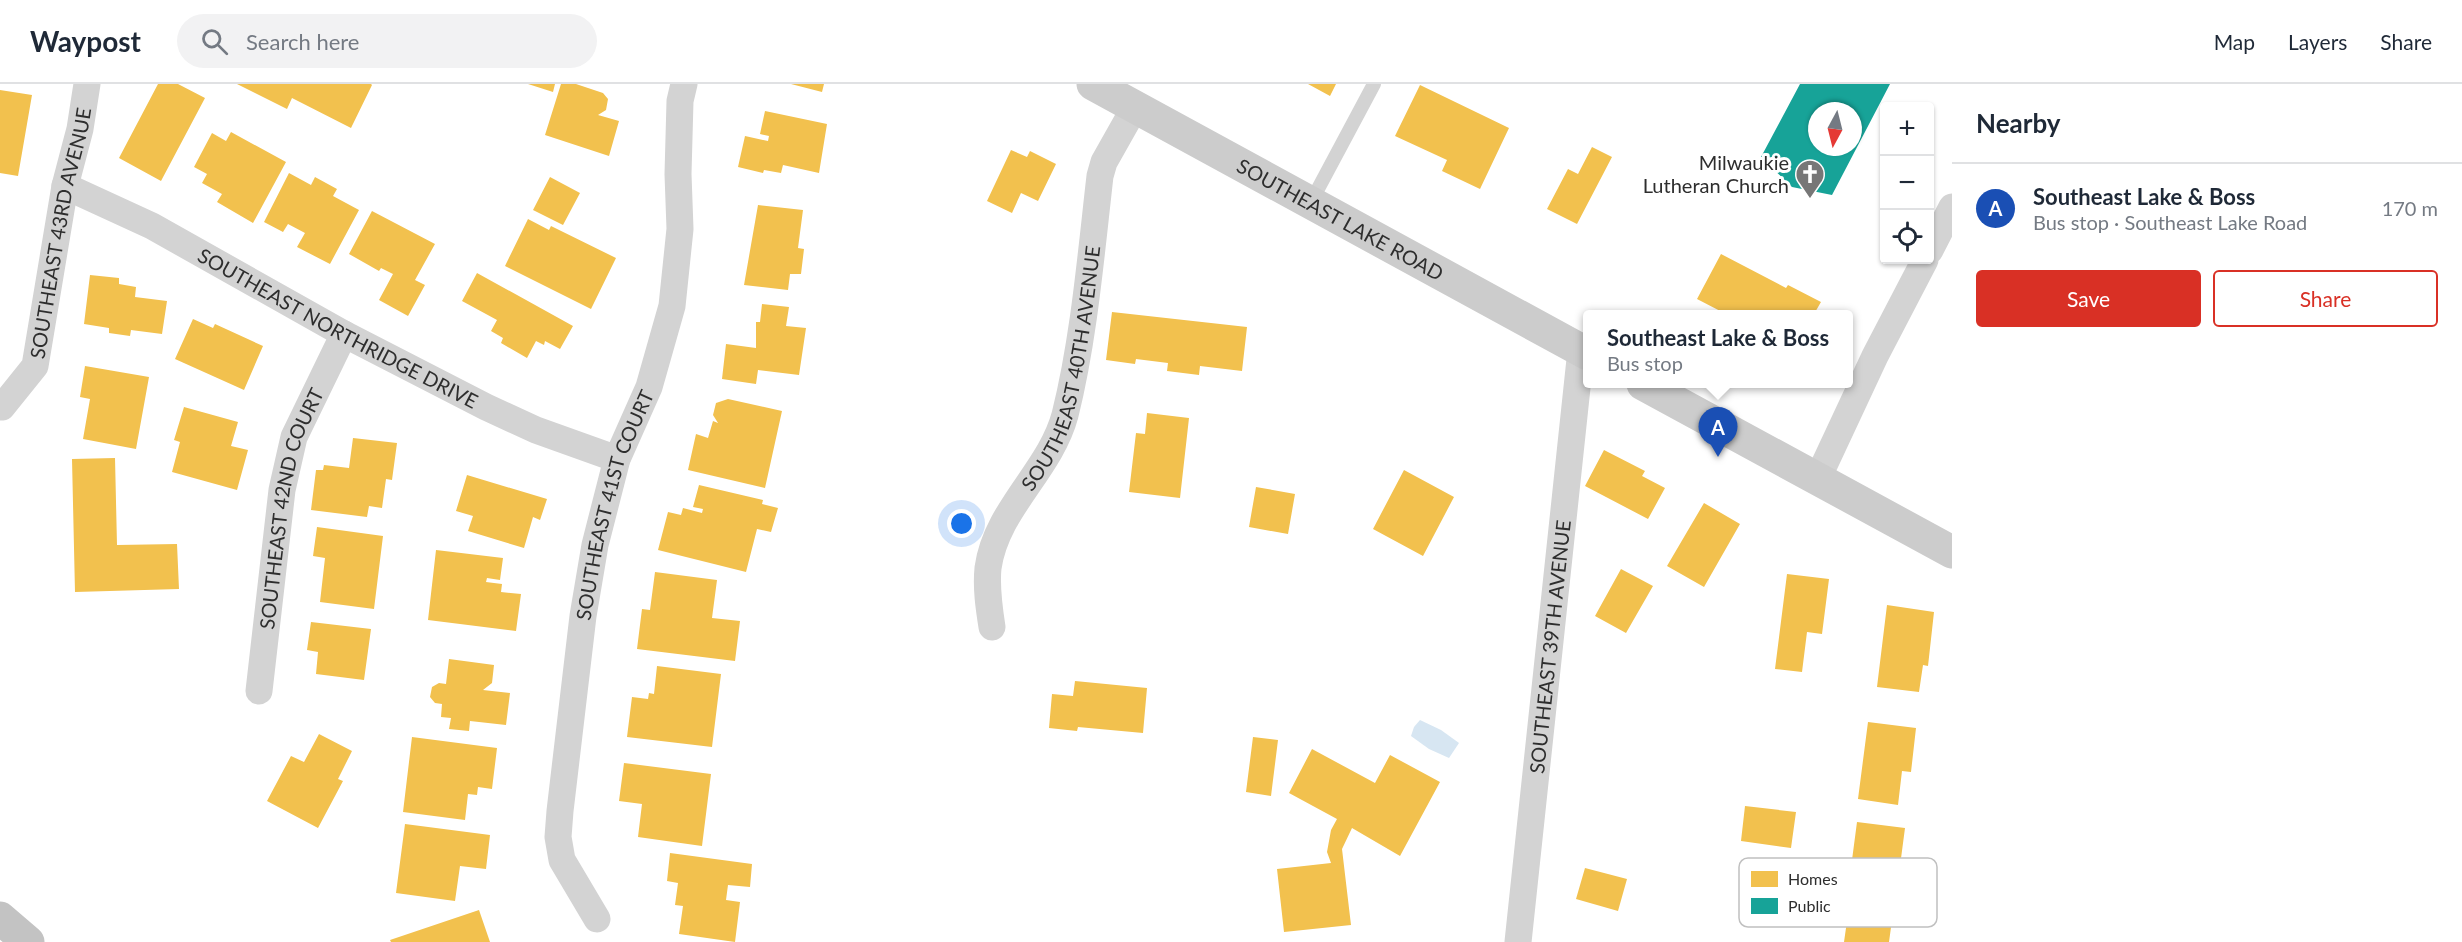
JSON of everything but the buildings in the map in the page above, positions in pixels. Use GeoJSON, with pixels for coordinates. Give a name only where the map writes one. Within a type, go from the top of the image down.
{"type":"FeatureCollection","features":[{"type":"Feature","properties":{"kind":"highway"},"geometry":{"type":"LineString","coordinates":[[0,918],[28,942]]}},
{"type":"Feature","properties":{"kind":"main road","name":"SOUTHEAST LAKE ROAD"},"geometry":{"type":"LineString","coordinates":[[1093,84],[1583,351]]}},
{"type":"Feature","properties":{"kind":"main road"},"geometry":{"type":"LineString","coordinates":[[1651,388],[1818,477],[1952,552]]}},
{"type":"Feature","properties":{"kind":"street","name":"SOUTHEAST 43RD AVENUE"},"geometry":{"type":"LineString","coordinates":[[2,407],[35,366],[65,186],[80,129],[87,84]]}},
{"type":"Feature","properties":{"kind":"street","name":"SOUTHEAST 41ST COURT"},"geometry":{"type":"LineString","coordinates":[[597,919],[562,860],[558,837],[583,616],[595,545],[617,459],[649,387],[672,306],[680,229],[678,174],[680,101],[684,84]]}},
{"type":"Feature","properties":{"kind":"street","name":"SOUTHEAST 40TH AVENUE"},"geometry":{"type":"LineString","coordinates":[[992,627],[987,590],[988,567],[1003,523],[1055,442],[1065,415],[1075,365],[1100,176],[1104,162],[1135,107]]}},
{"type":"Feature","properties":{"kind":"street","name":"SOUTHEAST NORTHRIDGE DRIVE"},"geometry":{"type":"LineString","coordinates":[[65,186],[152,226],[344,334],[536,430],[617,459]]}},
{"type":"Feature","properties":{"kind":"street"},"geometry":{"type":"LineString","coordinates":[[1934,241],[1952,207]]}},
{"type":"Feature","properties":{"kind":"street"},"geometry":{"type":"LineString","coordinates":[[1818,477],[1875,357],[1923,264]]}},
{"type":"Feature","properties":{"kind":"street","name":"SOUTHEAST 42ND COURT"},"geometry":{"type":"LineString","coordinates":[[259,691],[282,490],[294,437],[344,334]]}},
{"type":"Feature","properties":{"kind":"street","name":"SOUTHEAST 39TH AVENUE"},"geometry":{"type":"LineString","coordinates":[[1518,942],[1583,361]]}},
{"type":"Feature","properties":{"kind":"lane"},"geometry":{"type":"LineString","coordinates":[[1311,202],[1374,84]]}},
{"type":"Feature","properties":{"kind":"shaded area"},"geometry":{"type":"Polygon","coordinates":[[[1420,720],[1441,730],[1459,743],[1449,758],[1429,749],[1411,736],[1420,720]]]}},
{"type":"Feature","properties":{"kind":"place","name":"Milwaukie Lutheran Church"},"geometry":{"type":"Point","coordinates":[1810,200]}},
{"type":"Feature","properties":{"kind":"place","name":"Southeast Lake & Boss"},"geometry":{"type":"Point","coordinates":[1718,457]}}]}
